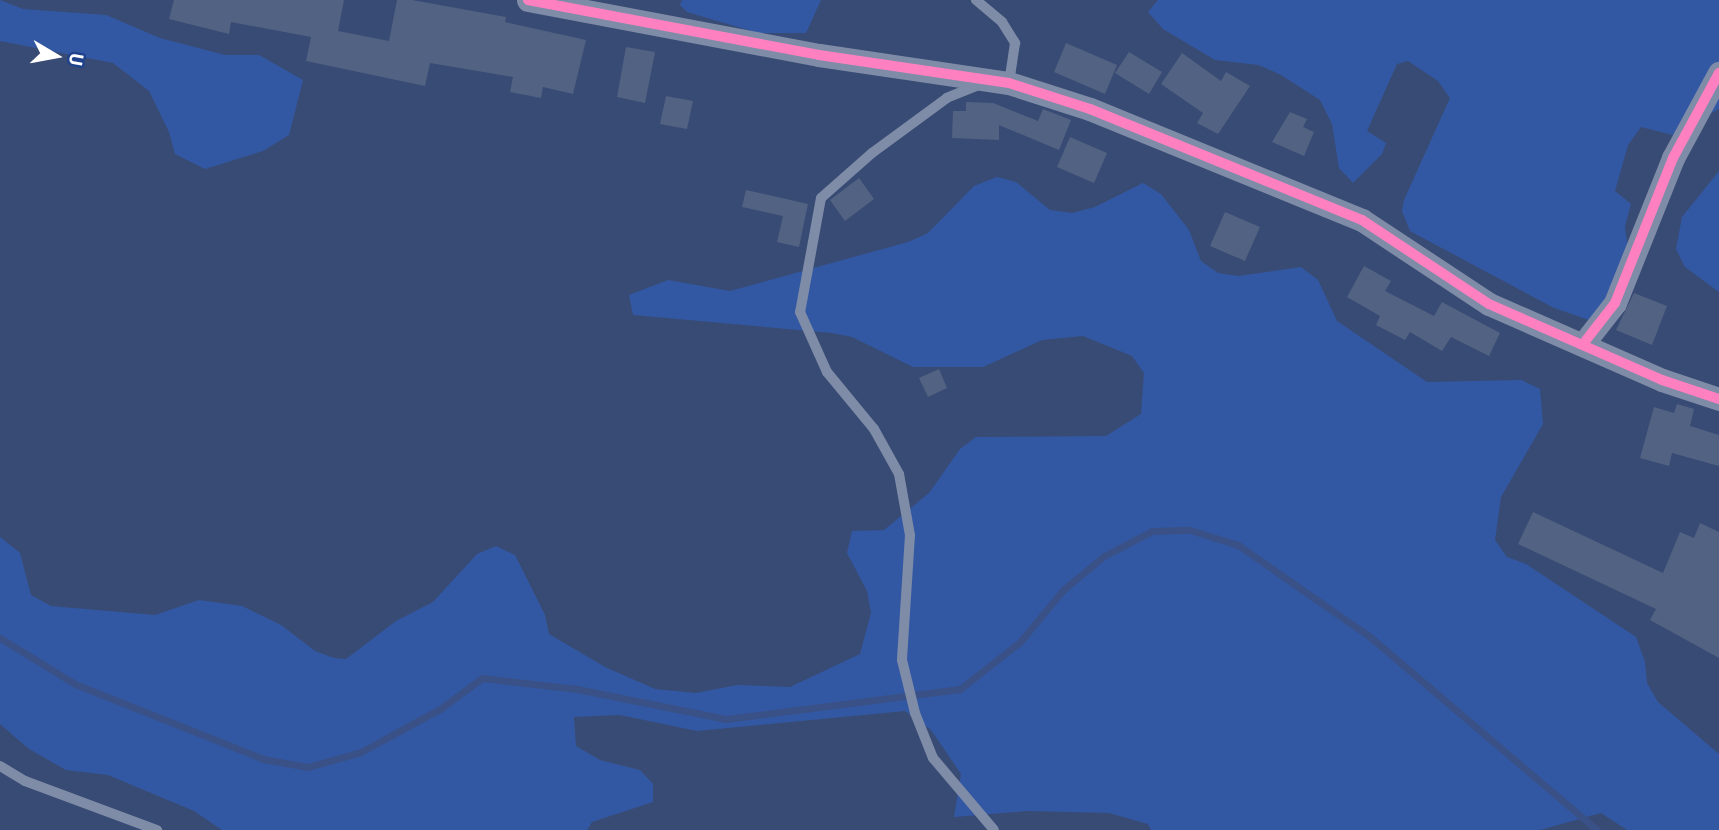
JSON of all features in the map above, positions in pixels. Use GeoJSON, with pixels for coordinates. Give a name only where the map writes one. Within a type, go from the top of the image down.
{"type":"FeatureCollection","features":[{"type":"Feature","properties":{"kind":"street"},"geometry":{"type":"LineString","coordinates":[[528,0],[819,55],[1000,81],[1114,118],[1362,220],[1489,304],[1719,399]]}},
{"type":"Feature","properties":{"kind":"street"},"geometry":{"type":"LineString","coordinates":[[1583,344],[1615,303],[1673,158],[1719,73]]}},
{"type":"Feature","properties":{"kind":"lane"},"geometry":{"type":"LineString","coordinates":[[976,0],[1002,22],[1016,43],[1000,81],[947,98],[872,153],[821,198],[800,312],[827,372],[874,429],[899,474],[910,535],[902,660],[915,713],[933,758],[994,830]]}},
{"type":"Feature","properties":{"kind":"lane"},"geometry":{"type":"LineString","coordinates":[[0,766],[25,781],[157,830]]}},
{"type":"Feature","properties":{"kind":"shaded area"},"geometry":{"type":"Polygon","coordinates":[[[0,0],[23,9],[106,15],[160,38],[225,55],[259,55],[303,80],[289,135],[263,151],[205,169],[175,154],[169,132],[149,91],[113,63],[0,41],[0,0]]]}},
{"type":"Feature","properties":{"kind":"shaded area"},"geometry":{"type":"Polygon","coordinates":[[[682,0],[821,0],[806,33],[758,33],[687,12],[680,5],[682,0]]]}},
{"type":"Feature","properties":{"kind":"shaded area"},"geometry":{"type":"Polygon","coordinates":[[[1158,0],[1719,0],[1719,109],[1673,135],[1641,127],[1628,145],[1615,191],[1631,204],[1625,226],[1629,258],[1598,323],[1554,308],[1410,231],[1402,211],[1404,200],[1450,98],[1438,81],[1408,61],[1397,64],[1367,131],[1386,143],[1382,154],[1353,183],[1339,168],[1332,124],[1320,100],[1281,75],[1259,65],[1215,60],[1163,29],[1148,12],[1158,0]]]}},
{"type":"Feature","properties":{"kind":"shaded area"},"geometry":{"type":"Polygon","coordinates":[[[1719,171],[1719,292],[1685,267],[1676,249],[1682,217],[1719,171]]]}},
{"type":"Feature","properties":{"kind":"shaded area"},"geometry":{"type":"Polygon","coordinates":[[[997,177],[1016,182],[1050,210],[1072,213],[1095,207],[1143,183],[1161,194],[1189,230],[1201,261],[1218,273],[1238,276],[1301,267],[1318,280],[1337,321],[1427,382],[1521,380],[1540,389],[1543,424],[1501,497],[1495,540],[1507,557],[1526,564],[1636,637],[1645,662],[1647,683],[1658,702],[1719,754],[1719,830],[1627,830],[1601,813],[1540,830],[1151,830],[1148,824],[1109,813],[1028,811],[954,817],[961,774],[931,730],[905,711],[697,731],[620,715],[574,717],[576,746],[600,760],[640,770],[653,784],[653,802],[592,822],[587,830],[222,830],[194,811],[108,775],[66,770],[29,749],[0,724],[0,537],[20,553],[31,595],[51,606],[155,615],[199,600],[242,606],[281,625],[315,651],[334,658],[346,659],[396,621],[433,602],[477,554],[496,546],[515,555],[545,615],[549,634],[605,667],[655,689],[696,693],[737,685],[790,687],[860,654],[871,613],[867,591],[847,553],[852,531],[884,530],[929,493],[960,449],[976,437],[1106,436],[1141,414],[1144,373],[1132,356],[1083,336],[1042,340],[983,367],[913,367],[852,337],[832,333],[633,315],[629,295],[668,280],[730,291],[908,242],[928,233],[974,186],[997,177]]]}},
{"type":"Feature","properties":{"kind":"building"},"geometry":{"type":"Polygon","coordinates":[[[174,0],[344,0],[338,31],[389,41],[397,0],[412,0],[506,17],[505,22],[586,40],[573,94],[543,87],[541,98],[510,92],[513,77],[430,63],[425,86],[306,61],[311,37],[231,22],[229,34],[169,19],[174,0]]]}},
{"type":"Feature","properties":{"kind":"building"},"geometry":{"type":"Polygon","coordinates":[[[1066,43],[1117,65],[1105,94],[1054,72],[1066,43]]]}},
{"type":"Feature","properties":{"kind":"building"},"geometry":{"type":"Polygon","coordinates":[[[626,47],[655,52],[645,103],[617,97],[626,47]]]}},
{"type":"Feature","properties":{"kind":"building"},"geometry":{"type":"Polygon","coordinates":[[[1129,52],[1162,72],[1149,94],[1115,73],[1129,52]]]}},
{"type":"Feature","properties":{"kind":"building"},"geometry":{"type":"Polygon","coordinates":[[[1182,53],[1221,81],[1226,72],[1250,86],[1218,134],[1197,123],[1203,113],[1161,84],[1182,53]]]}},
{"type":"Feature","properties":{"kind":"building"},"geometry":{"type":"Polygon","coordinates":[[[666,96],[693,101],[687,129],[660,124],[666,96]]]}},
{"type":"Feature","properties":{"kind":"building"},"geometry":{"type":"Polygon","coordinates":[[[966,102],[993,103],[1038,121],[1043,109],[1071,120],[1059,150],[999,125],[999,140],[952,138],[953,111],[966,111],[966,102]]]}},
{"type":"Feature","properties":{"kind":"building"},"geometry":{"type":"Polygon","coordinates":[[[1290,112],[1307,119],[1303,127],[1314,132],[1304,156],[1272,142],[1290,112]]]}},
{"type":"Feature","properties":{"kind":"building"},"geometry":{"type":"Polygon","coordinates":[[[1070,137],[1107,153],[1094,183],[1057,167],[1070,137]]]}},
{"type":"Feature","properties":{"kind":"building"},"geometry":{"type":"Polygon","coordinates":[[[859,178],[874,199],[845,221],[830,200],[859,178]]]}},
{"type":"Feature","properties":{"kind":"building"},"geometry":{"type":"Polygon","coordinates":[[[746,190],[808,204],[799,247],[777,242],[783,216],[742,207],[746,190]]]}},
{"type":"Feature","properties":{"kind":"building"},"geometry":{"type":"Polygon","coordinates":[[[1225,212],[1260,227],[1245,261],[1210,246],[1225,212]]]}},
{"type":"Feature","properties":{"kind":"building"},"geometry":{"type":"Polygon","coordinates":[[[1364,266],[1391,281],[1385,291],[1434,316],[1442,302],[1500,333],[1489,356],[1451,337],[1442,351],[1410,332],[1405,340],[1376,325],[1380,316],[1347,297],[1364,266]]]}},
{"type":"Feature","properties":{"kind":"building"},"geometry":{"type":"Polygon","coordinates":[[[1634,293],[1667,306],[1652,345],[1616,330],[1634,293]]]}},
{"type":"Feature","properties":{"kind":"building"},"geometry":{"type":"Polygon","coordinates":[[[939,369],[947,388],[928,397],[919,378],[939,369]]]}},
{"type":"Feature","properties":{"kind":"building"},"geometry":{"type":"Polygon","coordinates":[[[1677,404],[1694,409],[1690,426],[1719,435],[1719,466],[1672,453],[1669,466],[1640,458],[1654,407],[1674,413],[1677,404]]]}},
{"type":"Feature","properties":{"kind":"building"},"geometry":{"type":"Polygon","coordinates":[[[1533,512],[1663,573],[1680,532],[1694,538],[1700,523],[1719,532],[1719,658],[1650,620],[1656,609],[1518,544],[1533,512]]]}},
{"type":"Feature","properties":{"kind":"waterway"},"geometry":{"type":"LineString","coordinates":[[0,638],[75,684],[263,759],[308,767],[361,752],[440,709],[482,678],[577,689],[726,719],[960,689],[1020,642],[1063,590],[1104,556],[1152,531],[1190,530],[1238,545],[1369,636],[1597,830]]}},
{"type":"Feature","properties":{"kind":"cycle path"},"geometry":{"type":"LineString","coordinates":[[528,0],[819,55],[1009,83],[1090,109],[1362,220],[1489,304],[1662,380],[1719,399]]}},
{"type":"Feature","properties":{"kind":"cycle path"},"geometry":{"type":"LineString","coordinates":[[1583,344],[1615,303],[1673,158],[1719,73]]}}]}
